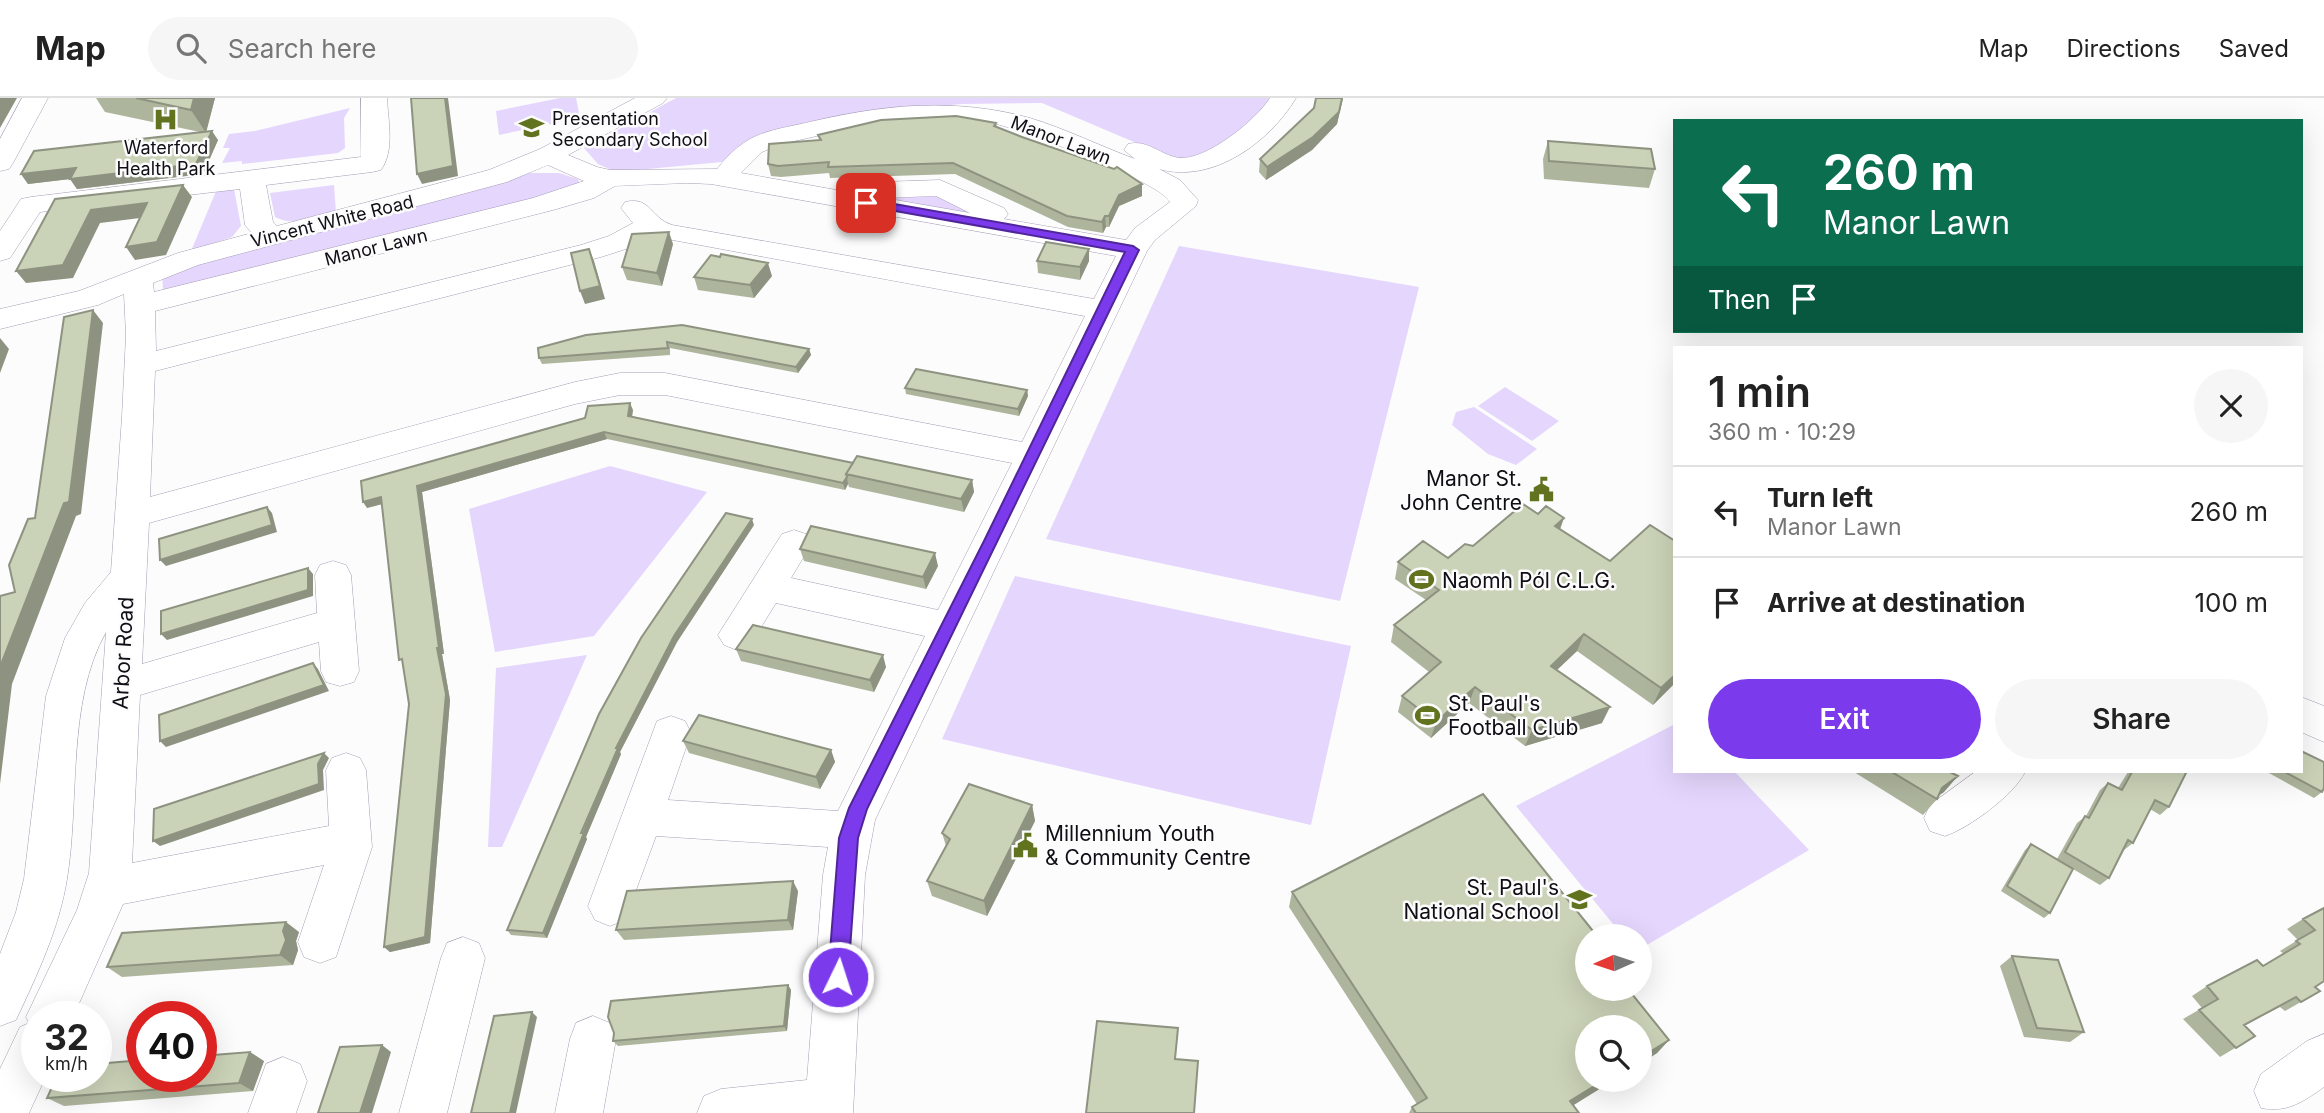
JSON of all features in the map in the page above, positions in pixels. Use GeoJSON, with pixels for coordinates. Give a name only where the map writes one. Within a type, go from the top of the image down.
{"type":"FeatureCollection","features":[{"type":"Feature","properties":{"kind":"street"},"geometry":{"type":"LineString","coordinates":[[0,163],[35,98]]}},
{"type":"Feature","properties":{"kind":"street"},"geometry":{"type":"LineString","coordinates":[[0,252],[31,205],[252,179],[373,183],[376,154],[374,98]]}},
{"type":"Feature","properties":{"kind":"street","name":"Vincent White Road"},"geometry":{"type":"LineString","coordinates":[[0,319],[88,298],[139,291],[180,261],[259,235],[474,184],[549,155],[654,98]]}},
{"type":"Feature","properties":{"kind":"street"},"geometry":{"type":"LineString","coordinates":[[1018,98],[1155,158],[1183,166],[1202,162],[1231,146],[1267,121],[1283,98]]}},
{"type":"Feature","properties":{"kind":"street","name":"Manor Lawn"},"geometry":{"type":"LineString","coordinates":[[139,291],[543,204],[616,180],[684,175],[724,178],[1133,250],[1145,234],[1182,206],[1184,200],[1181,194],[1165,183],[1015,122],[986,114],[938,110],[894,113],[772,139],[750,148],[724,178]]}},
{"type":"Feature","properties":{"kind":"street","name":"Manor Lawn"},"geometry":{"type":"LineString","coordinates":[[549,155],[577,170],[616,180]]}},
{"type":"Feature","properties":{"kind":"street"},"geometry":{"type":"LineString","coordinates":[[252,179],[259,235]]}},
{"type":"Feature","properties":{"kind":"street"},"geometry":{"type":"LineString","coordinates":[[616,180],[638,215],[649,226],[675,234],[1103,310]]}},
{"type":"Feature","properties":{"kind":"street"},"geometry":{"type":"LineString","coordinates":[[140,365],[592,251],[619,242],[649,226]]}},
{"type":"Feature","properties":{"kind":"street"},"geometry":{"type":"LineString","coordinates":[[721,1113],[829,1108],[850,830],[864,796],[1133,250]]}},
{"type":"Feature","properties":{"kind":"street","name":"Arbor Road"},"geometry":{"type":"LineString","coordinates":[[57,1001],[92,928],[108,887],[140,365],[139,291]]}},
{"type":"Feature","properties":{"kind":"street"},"geometry":{"type":"LineString","coordinates":[[131,515],[575,393],[631,383],[666,384],[1033,456]]}},
{"type":"Feature","properties":{"kind":"street"},"geometry":{"type":"LineString","coordinates":[[737,635],[794,543]]}},
{"type":"Feature","properties":{"kind":"street"},"geometry":{"type":"LineString","coordinates":[[333,575],[340,671]]}},
{"type":"Feature","properties":{"kind":"street"},"geometry":{"type":"LineString","coordinates":[[0,1004],[41,905],[47,875],[62,716],[72,668],[92,623],[127,577]]}},
{"type":"Feature","properties":{"kind":"street"},"geometry":{"type":"LineString","coordinates":[[768,587],[949,627]]}},
{"type":"Feature","properties":{"kind":"street"},"geometry":{"type":"LineString","coordinates":[[122,685],[336,622]]}},
{"type":"Feature","properties":{"kind":"street"},"geometry":{"type":"LineString","coordinates":[[2303,714],[2324,725]]}},
{"type":"Feature","properties":{"kind":"street"},"geometry":{"type":"LineString","coordinates":[[610,906],[671,733]]}},
{"type":"Feature","properties":{"kind":"street"},"geometry":{"type":"LineString","coordinates":[[320,942],[352,841],[346,770]]}},
{"type":"Feature","properties":{"kind":"street"},"geometry":{"type":"LineString","coordinates":[[1945,818],[2004,773]]}},
{"type":"Feature","properties":{"kind":"street"},"geometry":{"type":"LineString","coordinates":[[642,817],[850,830]]}},
{"type":"Feature","properties":{"kind":"street"},"geometry":{"type":"LineString","coordinates":[[108,887],[352,841]]}},
{"type":"Feature","properties":{"kind":"street"},"geometry":{"type":"LineString","coordinates":[[423,1113],[463,958]]}},
{"type":"Feature","properties":{"kind":"street"},"geometry":{"type":"LineString","coordinates":[[579,1113],[593,1039]]}},
{"type":"Feature","properties":{"kind":"street"},"geometry":{"type":"LineString","coordinates":[[2278,1091],[2324,1058]]}},
{"type":"Feature","properties":{"kind":"street"},"geometry":{"type":"LineString","coordinates":[[7,1096],[21,1071]]}},
{"type":"Feature","properties":{"kind":"shaded area"},"geometry":{"type":"Polygon","coordinates":[[[560,98],[576,98],[580,118],[499,135],[496,111],[560,98]]]}},
{"type":"Feature","properties":{"kind":"shaded area"},"geometry":{"type":"Polygon","coordinates":[[[676,98],[1276,98],[1262,122],[1195,159],[1174,159],[1042,103],[961,104],[860,114],[754,139],[722,162],[616,172],[598,164],[584,148],[676,98]]]}},
{"type":"Feature","properties":{"kind":"shaded area"},"geometry":{"type":"Polygon","coordinates":[[[350,108],[344,118],[345,148],[338,153],[242,164],[242,161],[222,163],[230,148],[223,148],[229,134],[255,131],[350,108]]]}},
{"type":"Feature","properties":{"kind":"shaded area"},"geometry":{"type":"Polygon","coordinates":[[[529,173],[559,173],[578,179],[581,187],[163,290],[162,275],[255,246],[529,173]]]}},
{"type":"Feature","properties":{"kind":"shaded area"},"geometry":{"type":"Polygon","coordinates":[[[334,185],[336,213],[298,221],[275,217],[270,193],[334,185]]]}},
{"type":"Feature","properties":{"kind":"shaded area"},"geometry":{"type":"Polygon","coordinates":[[[217,189],[234,189],[241,226],[232,237],[191,251],[217,189]]]}},
{"type":"Feature","properties":{"kind":"shaded area"},"geometry":{"type":"Polygon","coordinates":[[[873,193],[926,193],[940,196],[978,216],[865,196],[873,193]]]}},
{"type":"Feature","properties":{"kind":"shaded area"},"geometry":{"type":"Polygon","coordinates":[[[1179,246],[1419,287],[1340,601],[1046,539],[1179,246]]]}},
{"type":"Feature","properties":{"kind":"shaded area"},"geometry":{"type":"Polygon","coordinates":[[[1505,387],[1559,421],[1532,441],[1478,406],[1505,387]]]}},
{"type":"Feature","properties":{"kind":"shaded area"},"geometry":{"type":"Polygon","coordinates":[[[1474,407],[1537,449],[1516,465],[1488,454],[1452,425],[1456,412],[1474,407]]]}},
{"type":"Feature","properties":{"kind":"shaded area"},"geometry":{"type":"Polygon","coordinates":[[[610,466],[707,492],[594,636],[495,652],[469,509],[610,466]]]}},
{"type":"Feature","properties":{"kind":"shaded area"},"geometry":{"type":"Polygon","coordinates":[[[1015,576],[1351,646],[1311,825],[942,739],[1015,576]]]}},
{"type":"Feature","properties":{"kind":"shaded area"},"geometry":{"type":"Polygon","coordinates":[[[587,655],[502,847],[488,847],[496,668],[587,655]]]}},
{"type":"Feature","properties":{"kind":"shaded area"},"geometry":{"type":"Polygon","coordinates":[[[1673,725],[1673,773],[1736,773],[1809,850],[1652,942],[1652,924],[1613,924],[1516,806],[1673,725]]]}},
{"type":"Feature","properties":{"kind":"building"},"geometry":{"type":"Polygon","coordinates":[[[136,98],[194,98],[191,110],[136,98]]]}},
{"type":"Feature","properties":{"kind":"building"},"geometry":{"type":"Polygon","coordinates":[[[411,98],[445,98],[453,166],[417,174],[411,98]]]}},
{"type":"Feature","properties":{"kind":"building"},"geometry":{"type":"Polygon","coordinates":[[[1316,98],[1342,98],[1339,112],[1313,137],[1267,167],[1260,159],[1314,108],[1316,98]]]}},
{"type":"Feature","properties":{"kind":"building"},"geometry":{"type":"Polygon","coordinates":[[[956,116],[996,123],[994,126],[1022,137],[1114,169],[1117,167],[1142,184],[1119,195],[1109,216],[1105,216],[1102,222],[1067,216],[953,163],[828,167],[829,162],[778,166],[768,164],[769,144],[821,140],[818,135],[881,120],[956,116]]]}},
{"type":"Feature","properties":{"kind":"building"},"geometry":{"type":"Polygon","coordinates":[[[212,131],[196,164],[70,179],[76,168],[21,174],[34,151],[212,131]]]}},
{"type":"Feature","properties":{"kind":"building"},"geometry":{"type":"Polygon","coordinates":[[[1548,141],[1651,149],[1655,169],[1549,161],[1548,141]]]}},
{"type":"Feature","properties":{"kind":"building"},"geometry":{"type":"Polygon","coordinates":[[[183,185],[157,242],[126,247],[147,203],[91,210],[63,265],[16,271],[55,199],[183,185]]]}},
{"type":"Feature","properties":{"kind":"building"},"geometry":{"type":"Polygon","coordinates":[[[669,232],[657,273],[622,267],[632,234],[669,232]]]}},
{"type":"Feature","properties":{"kind":"building"},"geometry":{"type":"Polygon","coordinates":[[[1046,242],[1089,249],[1080,267],[1037,261],[1046,242]]]}},
{"type":"Feature","properties":{"kind":"building"},"geometry":{"type":"Polygon","coordinates":[[[589,249],[600,286],[580,291],[571,253],[589,249]]]}},
{"type":"Feature","properties":{"kind":"building"},"geometry":{"type":"Polygon","coordinates":[[[721,254],[768,263],[750,285],[694,277],[711,255],[720,257],[721,254]]]}},
{"type":"Feature","properties":{"kind":"building"},"geometry":{"type":"Polygon","coordinates":[[[93,310],[69,502],[64,503],[0,667],[0,596],[15,592],[9,565],[28,519],[35,518],[64,317],[93,310]]]}},
{"type":"Feature","properties":{"kind":"building"},"geometry":{"type":"Polygon","coordinates":[[[682,325],[809,349],[796,367],[667,342],[668,348],[539,358],[538,348],[586,335],[682,325]]]}},
{"type":"Feature","properties":{"kind":"building"},"geometry":{"type":"Polygon","coordinates":[[[916,369],[1027,390],[1018,409],[905,388],[916,369]]]}},
{"type":"Feature","properties":{"kind":"building"},"geometry":{"type":"Polygon","coordinates":[[[630,403],[628,416],[853,463],[843,483],[604,432],[417,486],[437,648],[446,694],[425,937],[384,947],[409,704],[402,659],[399,660],[381,497],[363,502],[361,481],[585,418],[588,406],[630,403]]]}},
{"type":"Feature","properties":{"kind":"building"},"geometry":{"type":"Polygon","coordinates":[[[857,456],[972,480],[961,499],[846,474],[857,456]]]}},
{"type":"Feature","properties":{"kind":"building"},"geometry":{"type":"Polygon","coordinates":[[[1523,504],[1538,514],[1546,506],[1564,518],[1555,526],[1610,561],[1650,525],[1673,540],[1673,677],[1661,688],[1584,634],[1551,666],[1610,707],[1532,730],[1475,687],[1436,722],[1402,696],[1441,662],[1394,625],[1439,590],[1398,562],[1423,541],[1448,558],[1465,544],[1473,546],[1523,504]]]}},
{"type":"Feature","properties":{"kind":"building"},"geometry":{"type":"Polygon","coordinates":[[[267,507],[272,525],[160,560],[159,539],[267,507]]]}},
{"type":"Feature","properties":{"kind":"building"},"geometry":{"type":"Polygon","coordinates":[[[726,513],[752,519],[674,636],[616,748],[543,933],[507,930],[599,714],[641,638],[726,513]]]}},
{"type":"Feature","properties":{"kind":"building"},"geometry":{"type":"Polygon","coordinates":[[[811,526],[935,553],[923,577],[800,549],[811,526]]]}},
{"type":"Feature","properties":{"kind":"building"},"geometry":{"type":"Polygon","coordinates":[[[308,568],[308,590],[161,634],[161,611],[308,568]]]}},
{"type":"Feature","properties":{"kind":"building"},"geometry":{"type":"Polygon","coordinates":[[[753,625],[883,655],[870,680],[736,649],[753,625]]]}},
{"type":"Feature","properties":{"kind":"building"},"geometry":{"type":"Polygon","coordinates":[[[313,663],[324,685],[160,741],[159,715],[313,663]]]}},
{"type":"Feature","properties":{"kind":"building"},"geometry":{"type":"Polygon","coordinates":[[[699,715],[831,750],[816,777],[683,741],[699,715]]]}},
{"type":"Feature","properties":{"kind":"building"},"geometry":{"type":"Polygon","coordinates":[[[2303,752],[2324,762],[2322,792],[2287,773],[2303,773],[2303,752]]]}},
{"type":"Feature","properties":{"kind":"building"},"geometry":{"type":"Polygon","coordinates":[[[324,753],[318,764],[319,784],[153,841],[154,809],[324,753]]]}},
{"type":"Feature","properties":{"kind":"building"},"geometry":{"type":"Polygon","coordinates":[[[1894,773],[1952,773],[1958,776],[1942,788],[1937,799],[1894,773]]]}},
{"type":"Feature","properties":{"kind":"building"},"geometry":{"type":"Polygon","coordinates":[[[2131,773],[2186,773],[2169,807],[2155,800],[2133,843],[2128,840],[2109,878],[2065,852],[2085,816],[2089,818],[2108,783],[2122,790],[2131,773]]]}},
{"type":"Feature","properties":{"kind":"building"},"geometry":{"type":"Polygon","coordinates":[[[969,784],[1032,805],[984,901],[927,881],[950,839],[942,833],[969,784]]]}},
{"type":"Feature","properties":{"kind":"building"},"geometry":{"type":"Polygon","coordinates":[[[1483,794],[1587,924],[1575,924],[1575,1001],[1638,1001],[1649,1015],[1575,1015],[1575,1092],[1585,1092],[1570,1101],[1579,1113],[1416,1113],[1412,1107],[1427,1098],[1292,892],[1483,794]]]}},
{"type":"Feature","properties":{"kind":"building"},"geometry":{"type":"Polygon","coordinates":[[[2031,844],[2073,869],[2050,913],[2007,886],[2031,844]]]}},
{"type":"Feature","properties":{"kind":"building"},"geometry":{"type":"Polygon","coordinates":[[[793,881],[788,920],[616,930],[627,891],[793,881]]]}},
{"type":"Feature","properties":{"kind":"building"},"geometry":{"type":"Polygon","coordinates":[[[2324,908],[2324,981],[2315,987],[2320,991],[2301,1002],[2296,997],[2244,1025],[2255,1036],[2236,1048],[2199,1010],[2218,999],[2207,986],[2257,960],[2263,966],[2300,944],[2296,941],[2315,930],[2303,919],[2324,908]]]}},
{"type":"Feature","properties":{"kind":"building"},"geometry":{"type":"Polygon","coordinates":[[[286,922],[283,931],[286,940],[280,955],[107,967],[122,933],[286,922]]]}},
{"type":"Feature","properties":{"kind":"building"},"geometry":{"type":"Polygon","coordinates":[[[2012,956],[2058,960],[2084,1032],[2037,1028],[2012,956]]]}},
{"type":"Feature","properties":{"kind":"building"},"geometry":{"type":"Polygon","coordinates":[[[788,985],[784,1026],[613,1041],[614,1033],[608,1017],[611,1001],[788,985]]]}},
{"type":"Feature","properties":{"kind":"building"},"geometry":{"type":"Polygon","coordinates":[[[532,1012],[510,1113],[471,1113],[494,1016],[532,1012]]]}},
{"type":"Feature","properties":{"kind":"building"},"geometry":{"type":"Polygon","coordinates":[[[1652,1019],[1669,1040],[1652,1051],[1652,1019]]]}},
{"type":"Feature","properties":{"kind":"building"},"geometry":{"type":"Polygon","coordinates":[[[1097,1021],[1178,1028],[1175,1059],[1198,1061],[1194,1113],[1086,1113],[1097,1021]]]}},
{"type":"Feature","properties":{"kind":"building"},"geometry":{"type":"Polygon","coordinates":[[[382,1045],[360,1113],[318,1113],[340,1047],[382,1045]]]}},
{"type":"Feature","properties":{"kind":"building"},"geometry":{"type":"Polygon","coordinates":[[[250,1052],[239,1083],[217,1085],[217,1055],[250,1052]]]}},
{"type":"Feature","properties":{"kind":"building"},"geometry":{"type":"Polygon","coordinates":[[[126,1061],[126,1092],[47,1098],[50,1092],[112,1092],[112,1063],[126,1061]]]}},
{"type":"Feature","properties":{"kind":"place","name":"Waterford Health Park"},"geometry":{"type":"Point","coordinates":[166,120]}},
{"type":"Feature","properties":{"kind":"place","name":"Presentation Secondary School"},"geometry":{"type":"Point","coordinates":[532,128]}},
{"type":"Feature","properties":{"kind":"place","name":"Manor St. John Centre"},"geometry":{"type":"Point","coordinates":[1542,490]}},
{"type":"Feature","properties":{"kind":"place","name":"Naomh Pól C.L.G."},"geometry":{"type":"Point","coordinates":[1422,580]}},
{"type":"Feature","properties":{"kind":"place","name":"St. Paul's Football Club"},"geometry":{"type":"Point","coordinates":[1428,715]}},
{"type":"Feature","properties":{"kind":"place","name":"Millennium Youth & Community Centre"},"geometry":{"type":"Point","coordinates":[1025,845]}},
{"type":"Feature","properties":{"kind":"place","name":"St. Paul's National School"},"geometry":{"type":"Point","coordinates":[1579,899]}},
{"type":"Feature","properties":{"kind":"route"},"geometry":{"type":"LineString","coordinates":[[838,977],[849,838],[858,808],[992,541],[1133,250],[866,203]]}}]}
